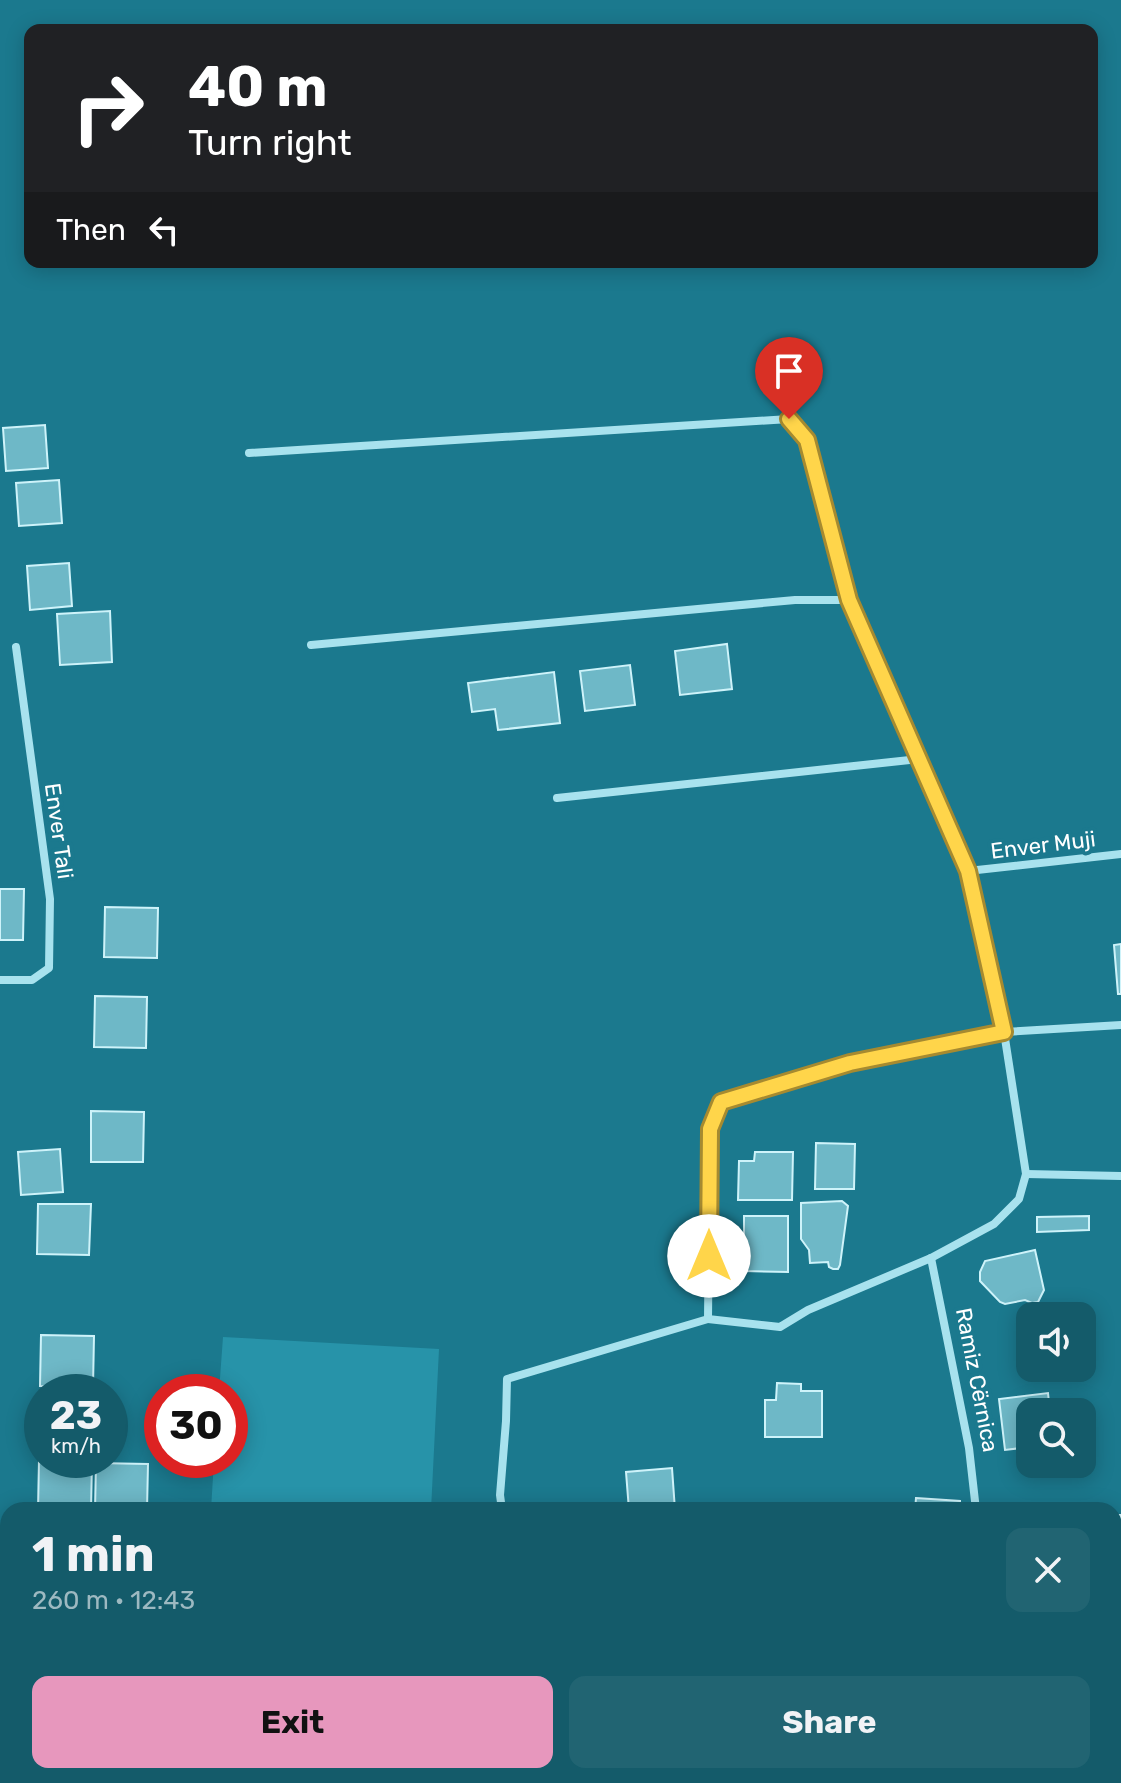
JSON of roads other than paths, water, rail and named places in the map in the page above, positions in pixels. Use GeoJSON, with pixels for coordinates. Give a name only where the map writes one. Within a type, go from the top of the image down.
{"type":"FeatureCollection","features":[{"type":"Feature","properties":{"kind":"street"},"geometry":{"type":"LineString","coordinates":[[249,453],[789,419],[807,440],[849,600],[968,871],[1004,1032],[1026,1174],[1019,1199],[994,1224],[931,1258],[808,1310],[780,1327],[708,1319],[507,1379],[501,1502]]}},
{"type":"Feature","properties":{"kind":"street"},"geometry":{"type":"LineString","coordinates":[[311,645],[795,600],[849,600]]}},
{"type":"Feature","properties":{"kind":"street","name":"Enver Tali"},"geometry":{"type":"LineString","coordinates":[[0,980],[32,980],[49,968],[50,899],[16,647]]}},
{"type":"Feature","properties":{"kind":"street"},"geometry":{"type":"LineString","coordinates":[[557,798],[919,759]]}},
{"type":"Feature","properties":{"kind":"street","name":"Enver Muji"},"geometry":{"type":"LineString","coordinates":[[968,871],[1121,854]]}},
{"type":"Feature","properties":{"kind":"street"},"geometry":{"type":"LineString","coordinates":[[708,1319],[710,1129],[721,1102],[850,1063],[1004,1032],[1121,1025]]}},
{"type":"Feature","properties":{"kind":"street"},"geometry":{"type":"LineString","coordinates":[[1026,1174],[1121,1176]]}},
{"type":"Feature","properties":{"kind":"street","name":"Ramiz Cërnica"},"geometry":{"type":"LineString","coordinates":[[931,1258],[969,1448],[975,1502]]}}]}
